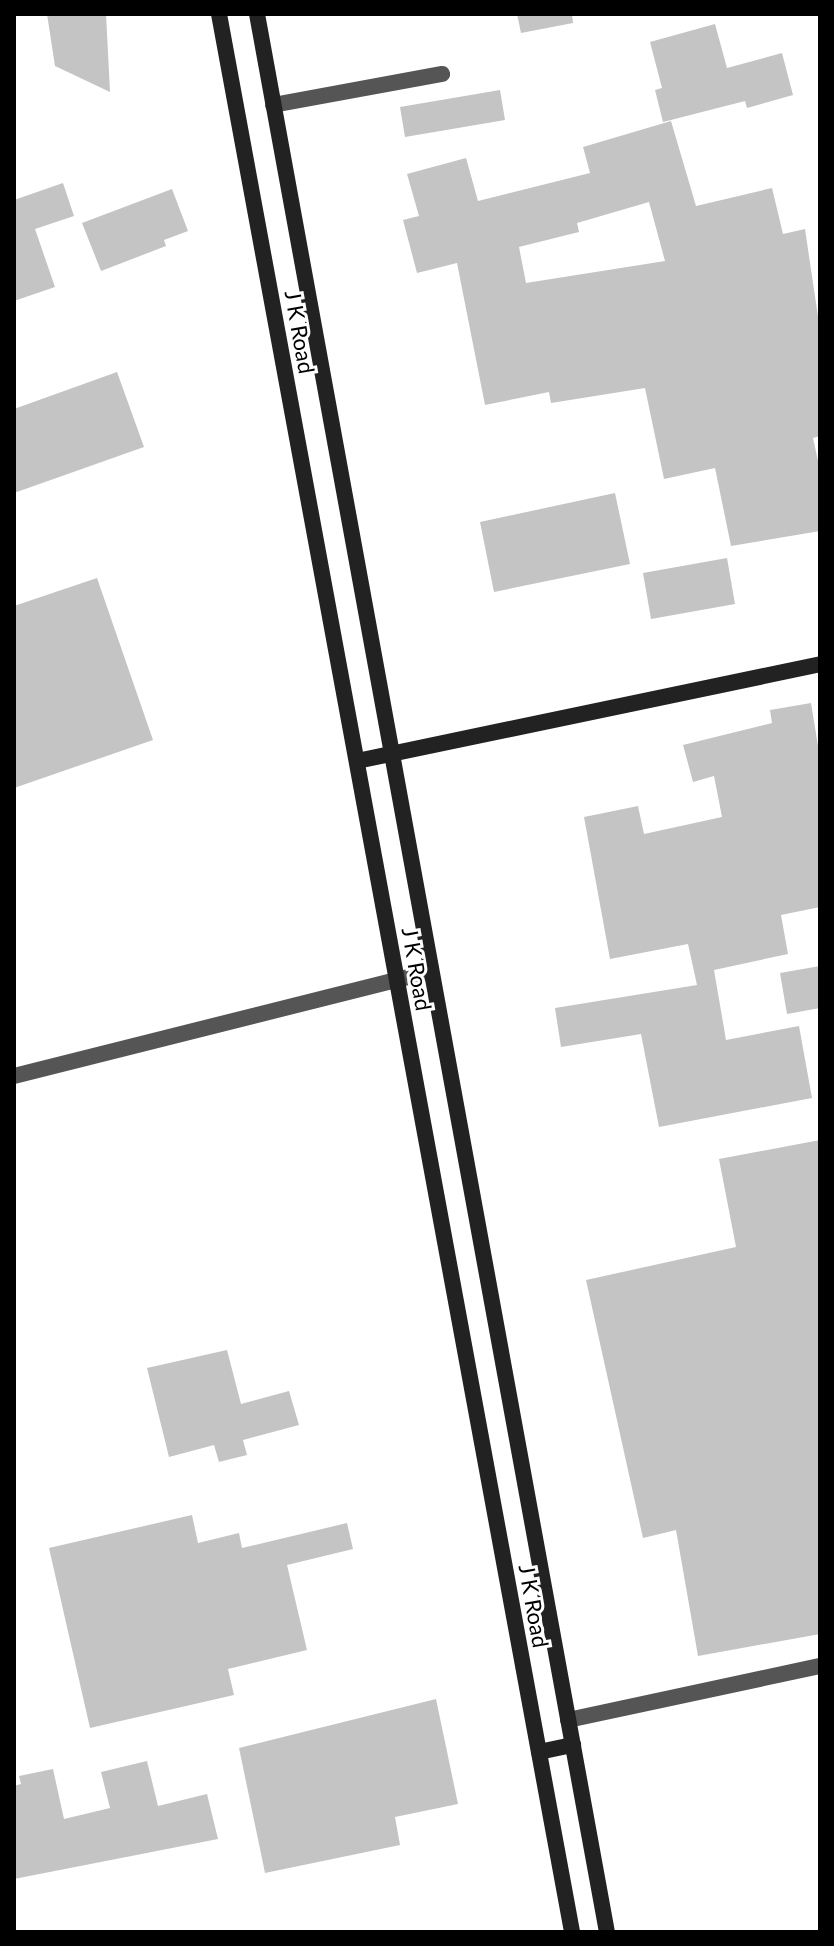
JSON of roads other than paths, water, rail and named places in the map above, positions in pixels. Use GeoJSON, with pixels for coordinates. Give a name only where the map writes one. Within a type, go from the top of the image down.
{"type":"FeatureCollection","features":[{"type":"Feature","properties":{"kind":"main road","name":"J K Road"},"geometry":{"type":"LineString","coordinates":[[219,14],[572,1932]]}},
{"type":"Feature","properties":{"kind":"main road","name":"J K Road"},"geometry":{"type":"LineString","coordinates":[[257,14],[607,1932]]}},
{"type":"Feature","properties":{"kind":"main road"},"geometry":{"type":"LineString","coordinates":[[357,761],[820,664]]}},
{"type":"Feature","properties":{"kind":"main road"},"geometry":{"type":"LineString","coordinates":[[539,1752],[573,1745]]}},
{"type":"Feature","properties":{"kind":"street"},"geometry":{"type":"LineString","coordinates":[[273,105],[442,74]]}},
{"type":"Feature","properties":{"kind":"street"},"geometry":{"type":"LineString","coordinates":[[14,1076],[431,971]]}},
{"type":"Feature","properties":{"kind":"street"},"geometry":{"type":"LineString","coordinates":[[568,1720],[820,1666]]}}]}
